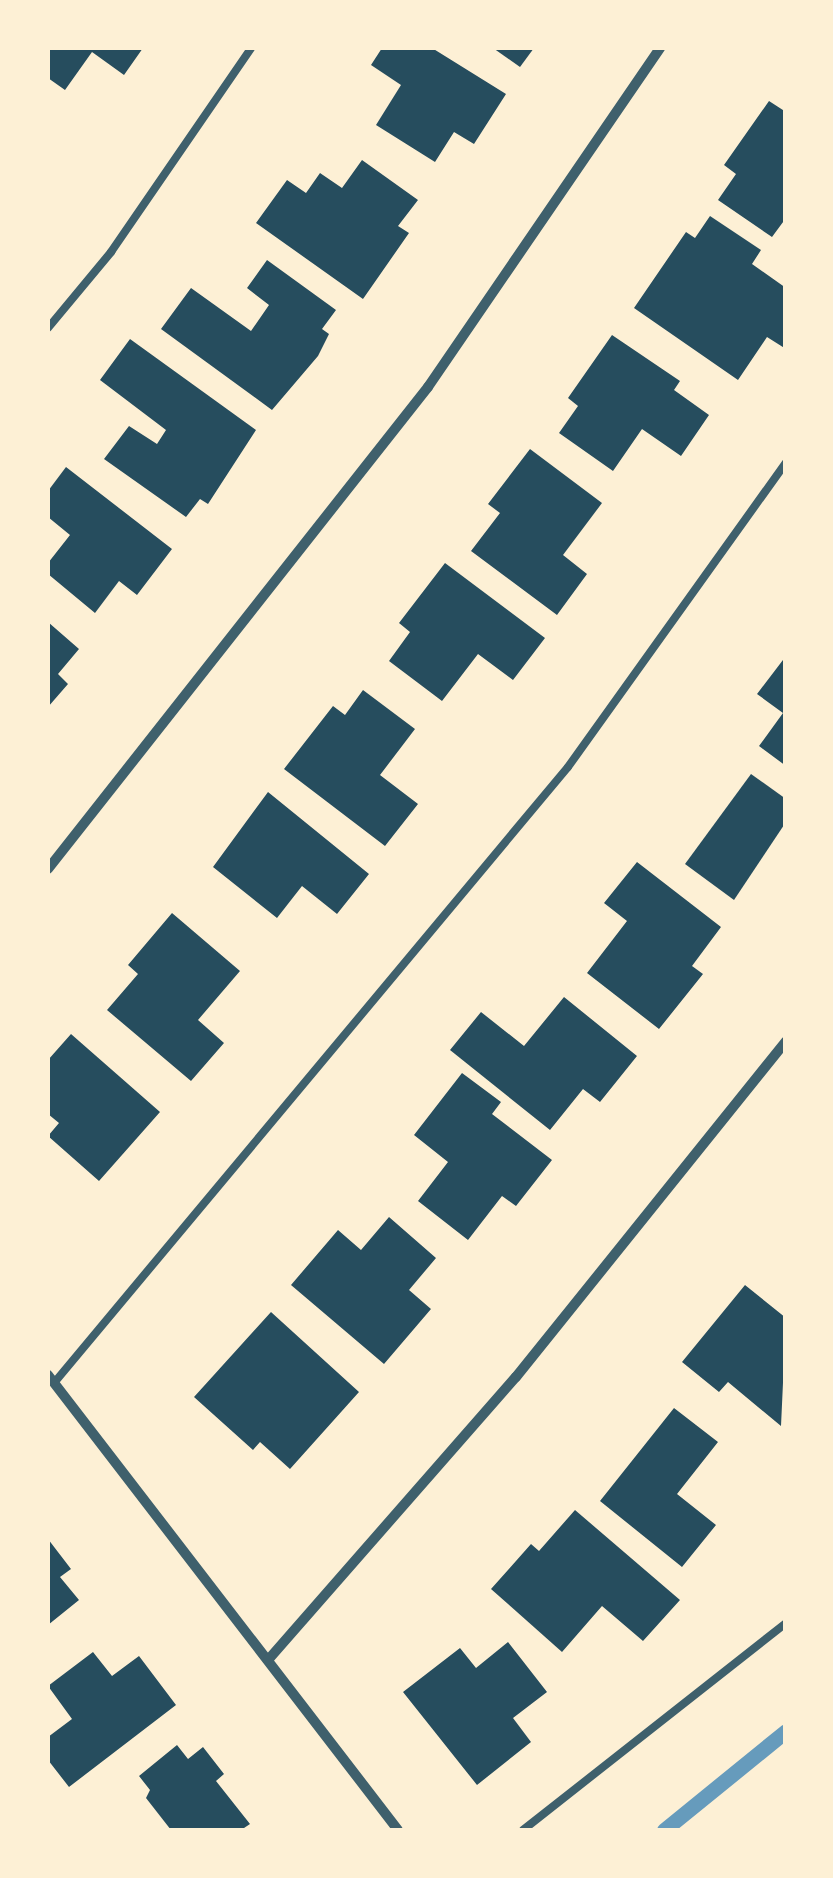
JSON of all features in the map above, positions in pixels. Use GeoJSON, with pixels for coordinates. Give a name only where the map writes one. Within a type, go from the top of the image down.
{"type":"FeatureCollection","features":[{"type":"Feature","properties":{"kind":"street"},"geometry":{"type":"LineString","coordinates":[[48,868],[428,387],[660,48]]}},
{"type":"Feature","properties":{"kind":"street"},"geometry":{"type":"LineString","coordinates":[[268,1660],[516,1378],[786,1041]]}},
{"type":"Feature","properties":{"kind":"street"},"geometry":{"type":"LineString","coordinates":[[51,1379],[398,1830]]}},
{"type":"Feature","properties":{"kind":"lane"},"geometry":{"type":"LineString","coordinates":[[48,328],[111,252],[251,48]]}},
{"type":"Feature","properties":{"kind":"lane"},"geometry":{"type":"LineString","coordinates":[[51,1379],[568,767],[786,462]]}},
{"type":"Feature","properties":{"kind":"lane"},"geometry":{"type":"LineString","coordinates":[[523,1830],[786,1623]]}},
{"type":"Feature","properties":{"kind":"building"},"geometry":{"type":"Polygon","coordinates":[[[48,48],[143,48],[124,75],[92,52],[65,90],[48,78],[48,48]]]}},
{"type":"Feature","properties":{"kind":"building"},"geometry":{"type":"Polygon","coordinates":[[[382,48],[432,48],[506,94],[474,144],[454,132],[435,162],[376,125],[401,85],[371,65],[382,48]]]}},
{"type":"Feature","properties":{"kind":"building"},"geometry":{"type":"Polygon","coordinates":[[[493,48],[534,48],[520,67],[493,48]]]}},
{"type":"Feature","properties":{"kind":"building"},"geometry":{"type":"Polygon","coordinates":[[[769,101],[786,112],[786,218],[772,237],[718,200],[736,174],[724,165],[769,101]]]}},
{"type":"Feature","properties":{"kind":"building"},"geometry":{"type":"Polygon","coordinates":[[[362,160],[418,200],[398,226],[409,233],[363,299],[256,223],[287,180],[306,193],[320,173],[342,188],[362,160]]]}},
{"type":"Feature","properties":{"kind":"building"},"geometry":{"type":"Polygon","coordinates":[[[710,216],[761,250],[752,264],[786,288],[786,349],[767,337],[738,380],[634,308],[686,232],[695,238],[710,216]]]}},
{"type":"Feature","properties":{"kind":"building"},"geometry":{"type":"Polygon","coordinates":[[[267,260],[336,310],[322,329],[329,334],[318,356],[272,410],[161,329],[191,288],[251,331],[269,305],[247,288],[267,260]]]}},
{"type":"Feature","properties":{"kind":"building"},"geometry":{"type":"Polygon","coordinates":[[[612,335],[680,381],[674,390],[709,415],[681,456],[642,429],[613,471],[559,433],[578,406],[568,398],[612,335]]]}},
{"type":"Feature","properties":{"kind":"building"},"geometry":{"type":"Polygon","coordinates":[[[130,339],[256,430],[208,504],[200,499],[186,517],[104,459],[129,426],[157,444],[166,430],[100,380],[130,339]]]}},
{"type":"Feature","properties":{"kind":"building"},"geometry":{"type":"Polygon","coordinates":[[[530,449],[602,503],[563,555],[587,574],[557,615],[471,551],[500,513],[488,504],[530,449]]]}},
{"type":"Feature","properties":{"kind":"building"},"geometry":{"type":"Polygon","coordinates":[[[66,467],[172,549],[137,595],[119,581],[95,613],[48,574],[48,563],[70,535],[48,517],[48,491],[66,467]]]}},
{"type":"Feature","properties":{"kind":"building"},"geometry":{"type":"Polygon","coordinates":[[[445,563],[545,638],[513,680],[478,654],[442,701],[389,661],[410,632],[399,623],[445,563]]]}},
{"type":"Feature","properties":{"kind":"building"},"geometry":{"type":"Polygon","coordinates":[[[48,622],[79,649],[58,674],[68,684],[48,707],[48,622]]]}},
{"type":"Feature","properties":{"kind":"building"},"geometry":{"type":"Polygon","coordinates":[[[786,656],[786,766],[759,746],[783,713],[757,694],[786,656]]]}},
{"type":"Feature","properties":{"kind":"building"},"geometry":{"type":"Polygon","coordinates":[[[363,690],[415,729],[380,775],[418,804],[385,846],[284,769],[333,706],[345,715],[363,690]]]}},
{"type":"Feature","properties":{"kind":"building"},"geometry":{"type":"Polygon","coordinates":[[[751,774],[786,799],[786,822],[734,900],[685,864],[751,774]]]}},
{"type":"Feature","properties":{"kind":"building"},"geometry":{"type":"Polygon","coordinates":[[[268,792],[369,874],[337,914],[302,886],[277,918],[213,867],[268,792]]]}},
{"type":"Feature","properties":{"kind":"building"},"geometry":{"type":"Polygon","coordinates":[[[637,862],[721,927],[692,966],[703,974],[659,1029],[587,973],[627,921],[604,903],[637,862]]]}},
{"type":"Feature","properties":{"kind":"building"},"geometry":{"type":"Polygon","coordinates":[[[172,913],[240,971],[198,1020],[224,1043],[191,1081],[107,1010],[138,974],[128,965],[172,913]]]}},
{"type":"Feature","properties":{"kind":"building"},"geometry":{"type":"Polygon","coordinates":[[[564,997],[637,1056],[600,1102],[583,1089],[550,1130],[450,1050],[481,1012],[524,1046],[564,997]]]}},
{"type":"Feature","properties":{"kind":"building"},"geometry":{"type":"Polygon","coordinates":[[[71,1034],[160,1112],[99,1181],[48,1136],[59,1123],[48,1114],[48,1060],[71,1034]]]}},
{"type":"Feature","properties":{"kind":"building"},"geometry":{"type":"Polygon","coordinates":[[[462,1073],[501,1102],[492,1114],[552,1160],[516,1206],[502,1196],[468,1240],[418,1201],[448,1162],[414,1135],[462,1073]]]}},
{"type":"Feature","properties":{"kind":"building"},"geometry":{"type":"Polygon","coordinates":[[[389,1217],[436,1258],[409,1290],[431,1309],[384,1364],[291,1285],[338,1230],[361,1250],[389,1217]]]}},
{"type":"Feature","properties":{"kind":"building"},"geometry":{"type":"Polygon","coordinates":[[[745,1285],[786,1318],[781,1426],[728,1382],[719,1392],[682,1362],[745,1285]]]}},
{"type":"Feature","properties":{"kind":"building"},"geometry":{"type":"Polygon","coordinates":[[[271,1312],[359,1392],[290,1469],[260,1442],[253,1450],[194,1397],[271,1312]]]}},
{"type":"Feature","properties":{"kind":"building"},"geometry":{"type":"Polygon","coordinates":[[[674,1408],[718,1442],[677,1494],[716,1525],[682,1567],[600,1501],[674,1408]]]}},
{"type":"Feature","properties":{"kind":"building"},"geometry":{"type":"Polygon","coordinates":[[[575,1510],[680,1600],[643,1641],[602,1606],[562,1652],[491,1589],[531,1544],[539,1551],[575,1510]]]}},
{"type":"Feature","properties":{"kind":"building"},"geometry":{"type":"Polygon","coordinates":[[[48,1539],[71,1569],[60,1577],[79,1600],[48,1625],[48,1539]]]}},
{"type":"Feature","properties":{"kind":"building"},"geometry":{"type":"Polygon","coordinates":[[[508,1642],[547,1692],[513,1718],[531,1742],[477,1785],[403,1692],[460,1648],[476,1668],[508,1642]]]}},
{"type":"Feature","properties":{"kind":"building"},"geometry":{"type":"Polygon","coordinates":[[[93,1652],[112,1676],[139,1656],[176,1705],[69,1787],[48,1760],[48,1737],[72,1719],[48,1686],[93,1652]]]}},
{"type":"Feature","properties":{"kind":"building"},"geometry":{"type":"Polygon","coordinates":[[[177,1745],[188,1759],[203,1747],[224,1774],[216,1781],[250,1824],[241,1830],[171,1830],[146,1798],[150,1790],[139,1776],[177,1745]]]}},
{"type":"Feature","properties":{"kind":"waterway"},"geometry":{"type":"LineString","coordinates":[[664,1830],[786,1731]]}}]}
